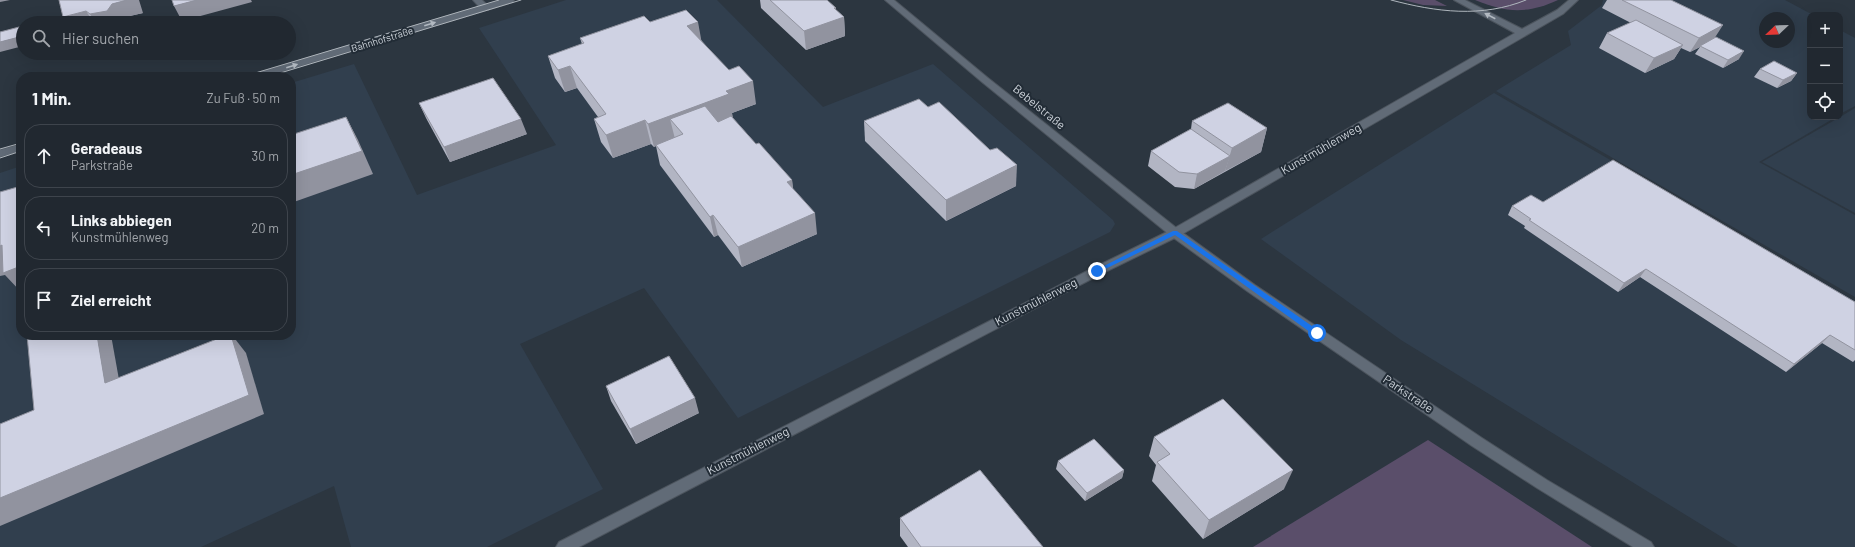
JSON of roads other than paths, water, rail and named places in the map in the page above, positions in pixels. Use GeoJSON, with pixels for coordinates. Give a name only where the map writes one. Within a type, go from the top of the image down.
{"type":"FeatureCollection","features":[{"type":"Feature","properties":{"kind":"street"},"geometry":{"type":"LineString","coordinates":[[477,0],[485,8]]}},
{"type":"Feature","properties":{"kind":"street","name":"Bahnhofstraße"},"geometry":{"type":"LineString","coordinates":[[271,72],[510,0]]}},
{"type":"Feature","properties":{"kind":"street","name":"Bebelstraße"},"geometry":{"type":"LineString","coordinates":[[889,0],[985,80],[1175,233]]}},
{"type":"Feature","properties":{"kind":"street"},"geometry":{"type":"LineString","coordinates":[[1458,0],[1522,33]]}},
{"type":"Feature","properties":{"kind":"street","name":"Kunstmühlenweg"},"geometry":{"type":"LineString","coordinates":[[564,547],[1097,271],[1175,233],[1560,12],[1574,0]]}},
{"type":"Feature","properties":{"kind":"street"},"geometry":{"type":"LineString","coordinates":[[0,154],[16,149]]}},
{"type":"Feature","properties":{"kind":"street","name":"Parkstraße"},"geometry":{"type":"LineString","coordinates":[[1175,233],[1251,288],[1477,442],[1542,484],[1646,547]]}},
{"type":"Feature","properties":{"kind":"tram line"},"geometry":{"type":"LineString","coordinates":[[259,72],[499,0]]}},
{"type":"Feature","properties":{"kind":"tram line"},"geometry":{"type":"LineString","coordinates":[[283,72],[521,0]]}},
{"type":"Feature","properties":{"kind":"tram line"},"geometry":{"type":"LineString","coordinates":[[1391,0],[1425,8],[1459,11],[1493,9],[1509,6],[1526,0]]}},
{"type":"Feature","properties":{"kind":"tram line"},"geometry":{"type":"LineString","coordinates":[[0,149],[16,144]]}},
{"type":"Feature","properties":{"kind":"tram line"},"geometry":{"type":"LineString","coordinates":[[0,158],[16,153]]}}]}
